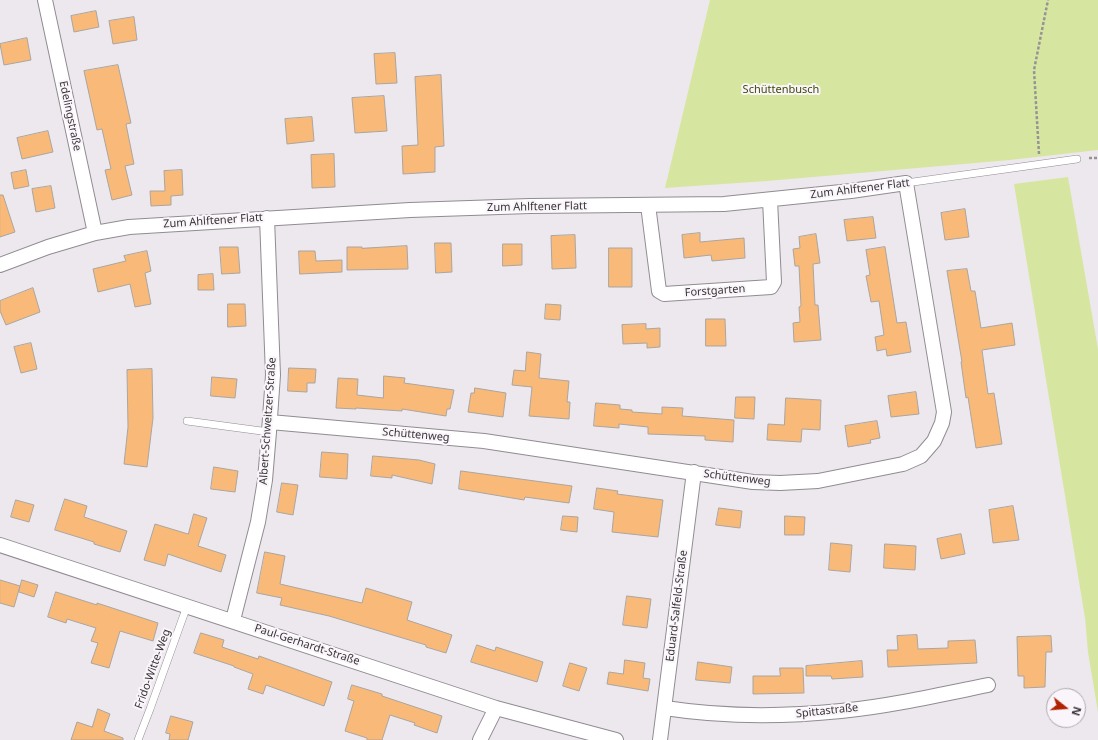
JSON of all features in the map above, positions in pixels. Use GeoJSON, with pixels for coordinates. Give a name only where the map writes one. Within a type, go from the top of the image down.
{"type":"FeatureCollection","features":[{"type":"Feature","properties":{"kind":"street","name":"Edelingstraße"},"geometry":{"type":"LineString","coordinates":[[45,0],[95,233]]}},
{"type":"Feature","properties":{"kind":"street","name":"Zum Ahlftener Flatt"},"geometry":{"type":"LineString","coordinates":[[0,265],[48,246],[95,233],[129,227],[410,210],[724,204],[851,192],[906,183]]}},
{"type":"Feature","properties":{"kind":"street","name":"Schüttenweg"},"geometry":{"type":"LineString","coordinates":[[270,427],[484,441],[694,472],[724,478],[760,482],[818,482],[903,464],[921,456],[934,441],[942,423],[944,412],[906,183]]}},
{"type":"Feature","properties":{"kind":"street","name":"Forstgarten"},"geometry":{"type":"LineString","coordinates":[[648,205],[659,292],[664,294],[771,287],[774,282],[770,200]]}},
{"type":"Feature","properties":{"kind":"street","name":"Albert-Schweitzer-Straße"},"geometry":{"type":"LineString","coordinates":[[233,620],[258,522],[265,480],[270,427],[273,367],[267,218]]}},
{"type":"Feature","properties":{"kind":"street","name":"Eduard-Salfeld-Straße"},"geometry":{"type":"LineString","coordinates":[[660,740],[694,472]]}},
{"type":"Feature","properties":{"kind":"street","name":"Paul-Gerhardt-Straße"},"geometry":{"type":"LineString","coordinates":[[0,544],[496,708],[616,740]]}},
{"type":"Feature","properties":{"kind":"street","name":"Spittastraße"},"geometry":{"type":"LineString","coordinates":[[664,708],[745,716],[794,715],[857,709],[988,685]]}},
{"type":"Feature","properties":{"kind":"street"},"geometry":{"type":"LineString","coordinates":[[480,740],[496,708]]}},
{"type":"Feature","properties":{"kind":"lane","name":"Zum Ahlftener Flatt"},"geometry":{"type":"LineString","coordinates":[[906,183],[1077,159]]}},
{"type":"Feature","properties":{"kind":"lane"},"geometry":{"type":"LineString","coordinates":[[187,421],[270,427]]}},
{"type":"Feature","properties":{"kind":"lane","name":"Frido-Witte-Weg"},"geometry":{"type":"LineString","coordinates":[[138,740],[187,606]]}},
{"type":"Feature","properties":{"kind":"path"},"geometry":{"type":"LineString","coordinates":[[1040,164],[1034,70],[1048,0]]}},
{"type":"Feature","properties":{"kind":"green space","name":"Schüttenbusch"},"geometry":{"type":"Polygon","coordinates":[[[710,0],[1098,0],[1098,150],[1010,160],[767,181],[665,188],[710,0]]]}},
{"type":"Feature","properties":{"kind":"green space"},"geometry":{"type":"Polygon","coordinates":[[[1068,177],[1098,349],[1098,712],[1088,652],[1085,618],[1014,184],[1068,177]]]}},
{"type":"Feature","properties":{"kind":"building"},"geometry":{"type":"Polygon","coordinates":[[[96,11],[99,27],[74,32],[71,16],[96,11]]]}},
{"type":"Feature","properties":{"kind":"building"},"geometry":{"type":"Polygon","coordinates":[[[134,17],[137,40],[113,44],[109,21],[134,17]]]}},
{"type":"Feature","properties":{"kind":"building"},"geometry":{"type":"Polygon","coordinates":[[[27,38],[31,60],[4,65],[0,44],[27,38]]]}},
{"type":"Feature","properties":{"kind":"building"},"geometry":{"type":"Polygon","coordinates":[[[395,53],[397,83],[376,84],[374,54],[395,53]]]}},
{"type":"Feature","properties":{"kind":"building"},"geometry":{"type":"Polygon","coordinates":[[[118,65],[131,123],[126,124],[134,164],[125,166],[132,195],[112,200],[105,170],[111,169],[102,129],[97,130],[84,71],[118,65]]]}},
{"type":"Feature","properties":{"kind":"building"},"geometry":{"type":"Polygon","coordinates":[[[441,75],[444,146],[435,147],[435,172],[403,174],[402,146],[418,145],[415,77],[441,75]]]}},
{"type":"Feature","properties":{"kind":"building"},"geometry":{"type":"Polygon","coordinates":[[[384,96],[387,131],[355,133],[352,98],[384,96]]]}},
{"type":"Feature","properties":{"kind":"building"},"geometry":{"type":"Polygon","coordinates":[[[312,117],[314,141],[287,144],[285,119],[312,117]]]}},
{"type":"Feature","properties":{"kind":"building"},"geometry":{"type":"Polygon","coordinates":[[[48,131],[53,152],[22,159],[17,138],[48,131]]]}},
{"type":"Feature","properties":{"kind":"building"},"geometry":{"type":"Polygon","coordinates":[[[334,154],[335,187],[312,188],[311,155],[334,154]]]}},
{"type":"Feature","properties":{"kind":"building"},"geometry":{"type":"Polygon","coordinates":[[[26,170],[29,186],[14,189],[11,173],[26,170]]]}},
{"type":"Feature","properties":{"kind":"building"},"geometry":{"type":"Polygon","coordinates":[[[182,170],[183,195],[171,196],[171,205],[151,206],[150,191],[165,191],[164,171],[182,170]]]}},
{"type":"Feature","properties":{"kind":"building"},"geometry":{"type":"Polygon","coordinates":[[[51,186],[55,208],[36,212],[32,189],[51,186]]]}},
{"type":"Feature","properties":{"kind":"building"},"geometry":{"type":"Polygon","coordinates":[[[0,195],[3,195],[15,232],[0,237],[0,195]]]}},
{"type":"Feature","properties":{"kind":"building"},"geometry":{"type":"Polygon","coordinates":[[[965,209],[969,237],[945,240],[941,213],[965,209]]]}},
{"type":"Feature","properties":{"kind":"building"},"geometry":{"type":"Polygon","coordinates":[[[873,217],[876,238],[847,241],[844,220],[873,217]]]}},
{"type":"Feature","properties":{"kind":"building"},"geometry":{"type":"Polygon","coordinates":[[[700,233],[700,242],[744,238],[745,258],[712,261],[711,255],[684,258],[682,235],[700,233]]]}},
{"type":"Feature","properties":{"kind":"building"},"geometry":{"type":"Polygon","coordinates":[[[816,234],[820,263],[813,264],[815,305],[818,305],[821,340],[794,342],[793,323],[800,322],[799,307],[801,306],[799,266],[795,266],[793,249],[800,248],[799,237],[816,234]]]}},
{"type":"Feature","properties":{"kind":"building"},"geometry":{"type":"Polygon","coordinates":[[[575,235],[576,268],[552,269],[551,236],[575,235]]]}},
{"type":"Feature","properties":{"kind":"building"},"geometry":{"type":"Polygon","coordinates":[[[435,243],[451,243],[452,272],[436,273],[435,243]]]}},
{"type":"Feature","properties":{"kind":"building"},"geometry":{"type":"Polygon","coordinates":[[[503,244],[522,244],[522,265],[503,266],[503,244]]]}},
{"type":"Feature","properties":{"kind":"building"},"geometry":{"type":"Polygon","coordinates":[[[407,246],[408,269],[347,270],[347,247],[362,248],[407,246]]]}},
{"type":"Feature","properties":{"kind":"building"},"geometry":{"type":"Polygon","coordinates":[[[220,247],[238,247],[240,273],[222,274],[220,247]]]}},
{"type":"Feature","properties":{"kind":"building"},"geometry":{"type":"Polygon","coordinates":[[[885,247],[897,323],[906,322],[911,352],[887,356],[886,349],[877,351],[875,337],[884,335],[879,301],[871,302],[866,276],[870,275],[866,250],[885,247]]]}},
{"type":"Feature","properties":{"kind":"building"},"geometry":{"type":"Polygon","coordinates":[[[609,248],[632,248],[632,287],[609,287],[609,248]]]}},
{"type":"Feature","properties":{"kind":"building"},"geometry":{"type":"Polygon","coordinates":[[[147,251],[151,271],[145,273],[151,304],[135,307],[130,284],[98,292],[93,269],[126,261],[124,256],[147,251]]]}},
{"type":"Feature","properties":{"kind":"building"},"geometry":{"type":"Polygon","coordinates":[[[299,251],[315,251],[316,261],[342,260],[342,272],[300,274],[299,251]]]}},
{"type":"Feature","properties":{"kind":"building"},"geometry":{"type":"Polygon","coordinates":[[[967,269],[971,291],[975,291],[981,328],[1012,323],[1015,345],[982,350],[988,394],[994,393],[1002,444],[976,448],[968,397],[966,398],[962,362],[947,271],[967,269]]]}},
{"type":"Feature","properties":{"kind":"building"},"geometry":{"type":"Polygon","coordinates":[[[213,274],[214,290],[198,290],[198,275],[213,274]]]}},
{"type":"Feature","properties":{"kind":"building"},"geometry":{"type":"Polygon","coordinates":[[[33,288],[40,312],[6,325],[0,311],[0,301],[33,288]]]}},
{"type":"Feature","properties":{"kind":"building"},"geometry":{"type":"Polygon","coordinates":[[[228,304],[245,304],[246,326],[228,327],[228,304]]]}},
{"type":"Feature","properties":{"kind":"building"},"geometry":{"type":"Polygon","coordinates":[[[546,304],[561,305],[560,320],[545,319],[546,304]]]}},
{"type":"Feature","properties":{"kind":"building"},"geometry":{"type":"Polygon","coordinates":[[[706,319],[725,319],[726,346],[706,346],[706,319]]]}},
{"type":"Feature","properties":{"kind":"building"},"geometry":{"type":"Polygon","coordinates":[[[646,324],[646,329],[660,328],[660,347],[647,348],[647,343],[623,344],[622,325],[646,324]]]}},
{"type":"Feature","properties":{"kind":"building"},"geometry":{"type":"Polygon","coordinates":[[[31,343],[37,369],[21,373],[14,347],[31,343]]]}},
{"type":"Feature","properties":{"kind":"building"},"geometry":{"type":"Polygon","coordinates":[[[527,352],[541,354],[539,378],[569,381],[567,402],[570,402],[569,419],[529,416],[532,387],[512,385],[514,370],[525,371],[527,352]]]}},
{"type":"Feature","properties":{"kind":"building"},"geometry":{"type":"Polygon","coordinates":[[[289,368],[316,369],[315,383],[307,383],[307,392],[288,391],[289,368]]]}},
{"type":"Feature","properties":{"kind":"building"},"geometry":{"type":"Polygon","coordinates":[[[152,369],[153,418],[147,467],[124,464],[128,427],[127,370],[152,369]]]}},
{"type":"Feature","properties":{"kind":"building"},"geometry":{"type":"Polygon","coordinates":[[[384,376],[405,378],[404,383],[454,390],[450,409],[447,409],[446,416],[402,409],[402,411],[336,408],[338,378],[358,379],[357,395],[383,398],[384,376]]]}},
{"type":"Feature","properties":{"kind":"building"},"geometry":{"type":"Polygon","coordinates":[[[212,377],[237,379],[235,398],[211,396],[212,377]]]}},
{"type":"Feature","properties":{"kind":"building"},"geometry":{"type":"Polygon","coordinates":[[[475,388],[506,393],[503,417],[468,412],[471,393],[474,393],[475,388]]]}},
{"type":"Feature","properties":{"kind":"building"},"geometry":{"type":"Polygon","coordinates":[[[916,392],[919,414],[891,417],[888,396],[916,392]]]}},
{"type":"Feature","properties":{"kind":"building"},"geometry":{"type":"Polygon","coordinates":[[[736,397],[755,397],[754,419],[735,418],[736,397]]]}},
{"type":"Feature","properties":{"kind":"building"},"geometry":{"type":"Polygon","coordinates":[[[786,398],[821,400],[820,430],[802,429],[801,442],[767,440],[768,424],[784,425],[786,398]]]}},
{"type":"Feature","properties":{"kind":"building"},"geometry":{"type":"Polygon","coordinates":[[[596,403],[620,405],[620,409],[632,410],[632,412],[662,414],[662,407],[683,408],[682,416],[734,420],[733,442],[705,440],[705,436],[648,434],[648,427],[619,424],[619,428],[594,426],[596,403]]]}},
{"type":"Feature","properties":{"kind":"building"},"geometry":{"type":"Polygon","coordinates":[[[877,421],[880,438],[870,440],[871,443],[848,447],[845,426],[877,421]]]}},
{"type":"Feature","properties":{"kind":"building"},"geometry":{"type":"Polygon","coordinates":[[[322,452],[348,454],[347,479],[320,477],[322,452]]]}},
{"type":"Feature","properties":{"kind":"building"},"geometry":{"type":"Polygon","coordinates":[[[373,456],[419,460],[435,464],[432,484],[392,475],[392,478],[371,476],[373,456]]]}},
{"type":"Feature","properties":{"kind":"building"},"geometry":{"type":"Polygon","coordinates":[[[214,467],[238,471],[235,492],[211,489],[214,467]]]}},
{"type":"Feature","properties":{"kind":"building"},"geometry":{"type":"Polygon","coordinates":[[[461,471],[572,486],[569,503],[525,497],[524,500],[459,489],[461,471]]]}},
{"type":"Feature","properties":{"kind":"building"},"geometry":{"type":"Polygon","coordinates":[[[282,483],[298,485],[293,515],[277,512],[282,483]]]}},
{"type":"Feature","properties":{"kind":"building"},"geometry":{"type":"Polygon","coordinates":[[[597,488],[618,491],[617,494],[663,500],[658,537],[612,532],[614,512],[594,509],[597,488]]]}},
{"type":"Feature","properties":{"kind":"building"},"geometry":{"type":"Polygon","coordinates":[[[65,499],[87,506],[84,517],[127,531],[120,552],[55,530],[65,499]]]}},
{"type":"Feature","properties":{"kind":"building"},"geometry":{"type":"Polygon","coordinates":[[[16,500],[34,505],[29,522],[11,517],[16,500]]]}},
{"type":"Feature","properties":{"kind":"building"},"geometry":{"type":"Polygon","coordinates":[[[1013,506],[1019,540],[993,543],[989,510],[1013,506]]]}},
{"type":"Feature","properties":{"kind":"building"},"geometry":{"type":"Polygon","coordinates":[[[719,508],[742,511],[740,528],[716,525],[719,508]]]}},
{"type":"Feature","properties":{"kind":"building"},"geometry":{"type":"Polygon","coordinates":[[[194,514],[207,518],[198,546],[226,555],[221,572],[168,554],[165,566],[144,560],[155,524],[188,534],[194,514]]]}},
{"type":"Feature","properties":{"kind":"building"},"geometry":{"type":"Polygon","coordinates":[[[563,516],[578,517],[577,532],[561,530],[563,516]]]}},
{"type":"Feature","properties":{"kind":"building"},"geometry":{"type":"Polygon","coordinates":[[[785,516],[805,517],[804,535],[785,535],[785,516]]]}},
{"type":"Feature","properties":{"kind":"building"},"geometry":{"type":"Polygon","coordinates":[[[961,534],[965,554],[941,559],[937,539],[961,534]]]}},
{"type":"Feature","properties":{"kind":"building"},"geometry":{"type":"Polygon","coordinates":[[[831,543],[852,545],[850,572],[829,570],[831,543]]]}},
{"type":"Feature","properties":{"kind":"building"},"geometry":{"type":"Polygon","coordinates":[[[885,544],[916,546],[915,570],[884,568],[885,544]]]}},
{"type":"Feature","properties":{"kind":"building"},"geometry":{"type":"Polygon","coordinates":[[[265,552],[285,556],[280,584],[362,603],[366,588],[412,602],[407,620],[452,635],[446,653],[426,647],[426,645],[329,616],[280,605],[282,598],[257,593],[265,552]]]}},
{"type":"Feature","properties":{"kind":"building"},"geometry":{"type":"Polygon","coordinates":[[[0,580],[20,586],[14,607],[0,603],[0,580]]]}},
{"type":"Feature","properties":{"kind":"building"},"geometry":{"type":"Polygon","coordinates":[[[22,580],[38,585],[34,597],[19,592],[22,580]]]}},
{"type":"Feature","properties":{"kind":"building"},"geometry":{"type":"Polygon","coordinates":[[[56,592],[97,605],[97,603],[158,623],[153,641],[120,631],[109,668],[91,663],[98,643],[91,641],[96,628],[67,619],[66,623],[48,617],[56,592]]]}},
{"type":"Feature","properties":{"kind":"building"},"geometry":{"type":"Polygon","coordinates":[[[627,596],[651,599],[647,628],[623,625],[627,596]]]}},
{"type":"Feature","properties":{"kind":"building"},"geometry":{"type":"Polygon","coordinates":[[[201,633],[224,640],[222,647],[258,659],[259,656],[332,682],[324,706],[266,685],[263,694],[248,689],[253,674],[194,653],[201,633]]]}},
{"type":"Feature","properties":{"kind":"building"},"geometry":{"type":"Polygon","coordinates":[[[917,635],[918,649],[948,648],[948,641],[975,640],[977,663],[888,667],[887,650],[898,650],[897,636],[917,635]]]}},
{"type":"Feature","properties":{"kind":"building"},"geometry":{"type":"Polygon","coordinates":[[[1051,636],[1052,652],[1046,652],[1045,687],[1024,688],[1024,676],[1018,676],[1017,637],[1051,636]]]}},
{"type":"Feature","properties":{"kind":"building"},"geometry":{"type":"Polygon","coordinates":[[[477,645],[495,651],[496,647],[543,662],[537,682],[471,662],[477,645]]]}},
{"type":"Feature","properties":{"kind":"building"},"geometry":{"type":"Polygon","coordinates":[[[625,660],[645,663],[643,678],[650,679],[648,691],[607,684],[609,672],[623,674],[625,660]]]}},
{"type":"Feature","properties":{"kind":"building"},"geometry":{"type":"Polygon","coordinates":[[[862,661],[863,677],[832,679],[831,676],[806,676],[806,666],[862,661]]]}},
{"type":"Feature","properties":{"kind":"building"},"geometry":{"type":"Polygon","coordinates":[[[698,662],[732,667],[730,683],[696,680],[698,662]]]}},
{"type":"Feature","properties":{"kind":"building"},"geometry":{"type":"Polygon","coordinates":[[[570,663],[587,668],[579,691],[563,686],[570,663]]]}},
{"type":"Feature","properties":{"kind":"building"},"geometry":{"type":"Polygon","coordinates":[[[780,668],[803,668],[804,693],[753,694],[753,676],[780,676],[780,668]]]}},
{"type":"Feature","properties":{"kind":"building"},"geometry":{"type":"Polygon","coordinates":[[[352,685],[382,694],[382,696],[442,716],[437,733],[414,725],[415,723],[390,715],[382,740],[367,740],[367,738],[345,731],[354,701],[348,699],[352,685]]]}},
{"type":"Feature","properties":{"kind":"building"},"geometry":{"type":"Polygon","coordinates":[[[98,709],[110,714],[104,731],[123,738],[123,740],[71,740],[77,722],[92,727],[98,709]]]}},
{"type":"Feature","properties":{"kind":"building"},"geometry":{"type":"Polygon","coordinates":[[[171,716],[193,722],[188,740],[169,740],[170,734],[166,733],[171,716]]]}}]}
